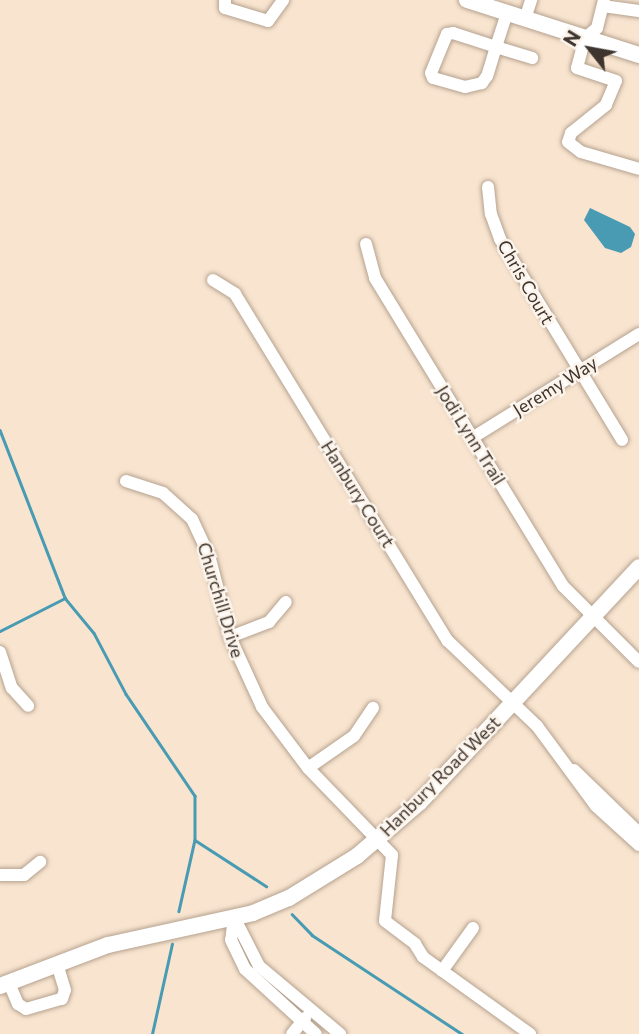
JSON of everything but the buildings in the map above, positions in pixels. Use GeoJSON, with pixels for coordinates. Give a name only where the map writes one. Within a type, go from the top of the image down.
{"type":"FeatureCollection","features":[{"type":"Feature","properties":{"kind":"main road"},"geometry":{"type":"LineString","coordinates":[[467,0],[639,55]]}},
{"type":"Feature","properties":{"kind":"main road","name":"Hanbury Road West"},"geometry":{"type":"LineString","coordinates":[[4,984],[57,963],[130,940],[234,917],[289,898],[377,839],[420,802],[639,567]]}},
{"type":"Feature","properties":{"kind":"street"},"geometry":{"type":"LineString","coordinates":[[225,0],[225,8],[268,21],[283,0]]}},
{"type":"Feature","properties":{"kind":"street"},"geometry":{"type":"LineString","coordinates":[[525,19],[531,0]]}},
{"type":"Feature","properties":{"kind":"street"},"geometry":{"type":"LineString","coordinates":[[636,7],[604,3],[597,28],[585,38],[578,68],[616,81],[606,105],[571,133],[568,142],[581,152],[639,169]]}},
{"type":"Feature","properties":{"kind":"street"},"geometry":{"type":"LineString","coordinates":[[507,13],[496,47],[482,83],[465,88],[432,78],[438,50],[447,34],[496,47],[532,58]]}},
{"type":"Feature","properties":{"kind":"street","name":"Chris Court"},"geometry":{"type":"LineString","coordinates":[[488,187],[500,239],[536,303],[581,370],[622,440]]}},
{"type":"Feature","properties":{"kind":"street","name":"Jodi Lynn Trail"},"geometry":{"type":"LineString","coordinates":[[366,244],[375,278],[563,586],[591,619],[639,662]]}},
{"type":"Feature","properties":{"kind":"street","name":"Hanbury Court"},"geometry":{"type":"LineString","coordinates":[[213,280],[235,294],[448,641],[513,703],[572,769],[581,789],[613,816]]}},
{"type":"Feature","properties":{"kind":"street","name":"Jeremy Way"},"geometry":{"type":"LineString","coordinates":[[472,438],[639,334]]}},
{"type":"Feature","properties":{"kind":"street","name":"Churchill Drive"},"geometry":{"type":"LineString","coordinates":[[126,481],[163,493],[192,519],[209,555],[230,637],[262,707],[308,768],[395,860],[385,921],[442,971]]}},
{"type":"Feature","properties":{"kind":"street"},"geometry":{"type":"LineString","coordinates":[[230,637],[269,622],[286,602]]}},
{"type":"Feature","properties":{"kind":"street"},"geometry":{"type":"LineString","coordinates":[[0,652],[12,688],[28,706]]}},
{"type":"Feature","properties":{"kind":"street"},"geometry":{"type":"LineString","coordinates":[[308,768],[354,736],[373,708]]}},
{"type":"Feature","properties":{"kind":"street"},"geometry":{"type":"LineString","coordinates":[[613,816],[639,833]]}},
{"type":"Feature","properties":{"kind":"street"},"geometry":{"type":"LineString","coordinates":[[613,816],[639,845]]}},
{"type":"Feature","properties":{"kind":"street"},"geometry":{"type":"LineString","coordinates":[[1,878],[24,875],[40,862]]}},
{"type":"Feature","properties":{"kind":"street"},"geometry":{"type":"LineString","coordinates":[[234,917],[266,973],[310,1012],[340,1034]]}},
{"type":"Feature","properties":{"kind":"street"},"geometry":{"type":"LineString","coordinates":[[234,917],[231,940],[256,984],[316,1034]]}},
{"type":"Feature","properties":{"kind":"street"},"geometry":{"type":"LineString","coordinates":[[473,928],[442,971],[530,1034]]}},
{"type":"Feature","properties":{"kind":"street"},"geometry":{"type":"LineString","coordinates":[[4,984],[18,1004],[26,1009],[62,999],[65,990],[57,963]]}},
{"type":"Feature","properties":{"kind":"street"},"geometry":{"type":"LineString","coordinates":[[256,984],[266,973]]}},
{"type":"Feature","properties":{"kind":"street"},"geometry":{"type":"LineString","coordinates":[[292,1034],[310,1012]]}},
{"type":"Feature","properties":{"kind":"water"},"geometry":{"type":"Polygon","coordinates":[[[590,208],[630,227],[635,234],[631,247],[621,253],[605,248],[584,220],[590,208]]]}},
{"type":"Feature","properties":{"kind":"waterway"},"geometry":{"type":"LineString","coordinates":[[0,430],[65,598],[94,633],[126,694],[195,796],[195,840],[179,911]]}},
{"type":"Feature","properties":{"kind":"waterway"},"geometry":{"type":"LineString","coordinates":[[0,631],[65,598]]}},
{"type":"Feature","properties":{"kind":"waterway"},"geometry":{"type":"LineString","coordinates":[[195,840],[266,886]]}},
{"type":"Feature","properties":{"kind":"waterway"},"geometry":{"type":"LineString","coordinates":[[292,914],[312,935],[462,1034]]}},
{"type":"Feature","properties":{"kind":"waterway"},"geometry":{"type":"LineString","coordinates":[[152,1034],[172,944]]}}]}
